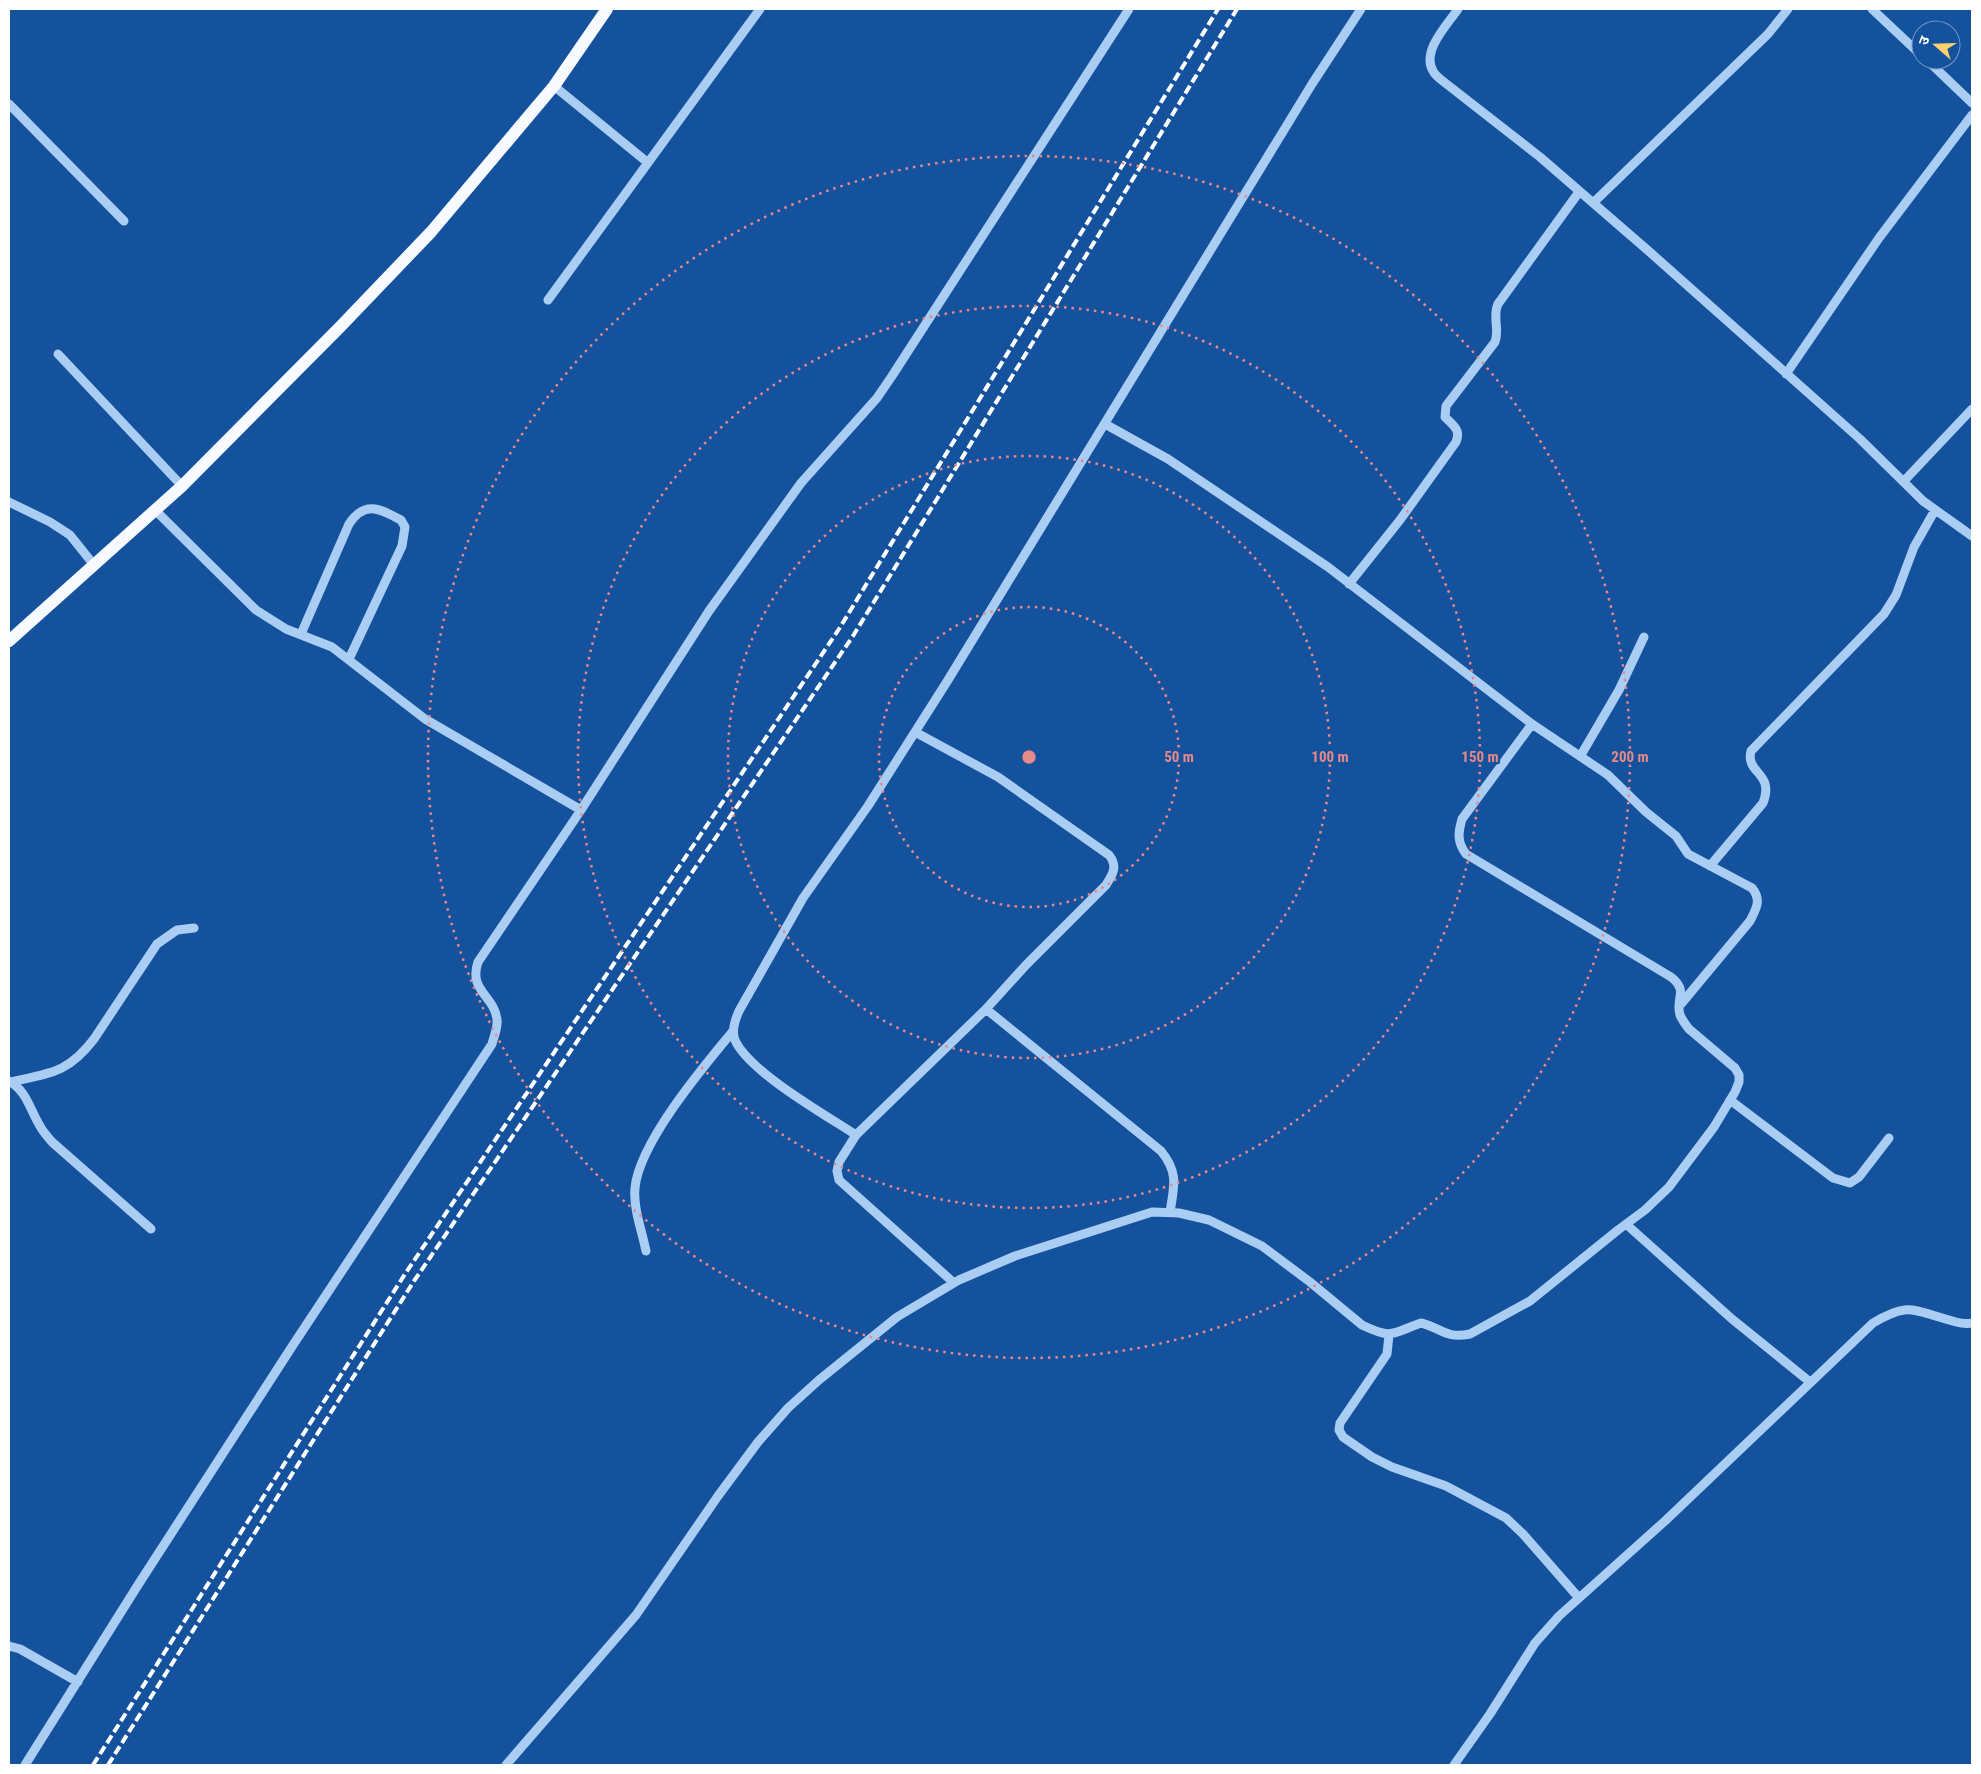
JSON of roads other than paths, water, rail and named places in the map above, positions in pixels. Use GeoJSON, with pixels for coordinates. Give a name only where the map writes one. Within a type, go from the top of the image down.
{"type":"FeatureCollection","features":[{"type":"Feature","properties":{"kind":"main road"},"geometry":{"type":"LineString","coordinates":[[9,641],[182,486],[340,327],[431,232],[554,86],[607,9]]}},
{"type":"Feature","properties":{"kind":"street"},"geometry":{"type":"LineString","coordinates":[[548,300],[760,9]]}},
{"type":"Feature","properties":{"kind":"street"},"geometry":{"type":"LineString","coordinates":[[25,1765],[277,1370],[492,1044],[498,1020],[475,980],[478,962],[581,810],[709,611],[801,483],[877,398],[1129,9]]}},
{"type":"Feature","properties":{"kind":"street"},"geometry":{"type":"LineString","coordinates":[[646,1251],[636,1208],[634,1190],[637,1173],[646,1152],[678,1102],[733,1031],[739,1011],[803,898],[868,806],[915,732],[1312,84],[1361,9]]}},
{"type":"Feature","properties":{"kind":"street"},"geometry":{"type":"LineString","coordinates":[[1458,9],[1434,45],[1430,62],[1433,72],[1540,157],[1593,203],[1860,439],[1923,501],[1972,536]]}},
{"type":"Feature","properties":{"kind":"street"},"geometry":{"type":"LineString","coordinates":[[1593,203],[1768,34],[1788,9]]}},
{"type":"Feature","properties":{"kind":"street"},"geometry":{"type":"LineString","coordinates":[[1872,9],[1911,46]]}},
{"type":"Feature","properties":{"kind":"street"},"geometry":{"type":"LineString","coordinates":[[1937,70],[1972,103]]}},
{"type":"Feature","properties":{"kind":"street"},"geometry":{"type":"LineString","coordinates":[[554,86],[647,162]]}},
{"type":"Feature","properties":{"kind":"street"},"geometry":{"type":"LineString","coordinates":[[9,104],[124,221]]}},
{"type":"Feature","properties":{"kind":"street"},"geometry":{"type":"LineString","coordinates":[[1786,374],[1879,238],[1972,115]]}},
{"type":"Feature","properties":{"kind":"street"},"geometry":{"type":"LineString","coordinates":[[1349,584],[1400,520],[1456,442],[1458,433],[1445,417],[1446,406],[1496,342],[1498,330],[1494,315],[1498,304],[1580,192]]}},
{"type":"Feature","properties":{"kind":"street"},"geometry":{"type":"LineString","coordinates":[[58,354],[182,486]]}},
{"type":"Feature","properties":{"kind":"street"},"geometry":{"type":"LineString","coordinates":[[1904,481],[1972,409]]}},
{"type":"Feature","properties":{"kind":"street"},"geometry":{"type":"LineString","coordinates":[[1105,424],[1176,464],[1328,567],[1532,724],[1608,774],[1646,812],[1676,836],[1688,854],[1752,888],[1757,894],[1757,907],[1750,921],[1679,1006]]}},
{"type":"Feature","properties":{"kind":"street"},"geometry":{"type":"LineString","coordinates":[[9,502],[50,522],[70,535],[94,565]]}},
{"type":"Feature","properties":{"kind":"street"},"geometry":{"type":"LineString","coordinates":[[301,634],[349,524],[355,515],[363,509],[370,508],[401,520],[405,527],[402,546],[349,659]]}},
{"type":"Feature","properties":{"kind":"street"},"geometry":{"type":"LineString","coordinates":[[155,510],[256,610],[286,629],[332,647],[425,719],[581,810]]}},
{"type":"Feature","properties":{"kind":"street"},"geometry":{"type":"LineString","coordinates":[[1710,866],[1763,803],[1767,788],[1764,780],[1752,765],[1749,756],[1750,751],[1884,614],[1896,595],[1914,547],[1935,510]]}},
{"type":"Feature","properties":{"kind":"street"},"geometry":{"type":"LineString","coordinates":[[1581,755],[1619,690],[1644,637]]}},
{"type":"Feature","properties":{"kind":"street"},"geometry":{"type":"LineString","coordinates":[[506,1765],[636,1615],[718,1496],[758,1442],[788,1408],[896,1317],[954,1283],[1015,1256],[1152,1212],[1170,1212],[1209,1220],[1262,1246],[1310,1282],[1362,1325],[1380,1333],[1389,1335],[1421,1324],[1453,1335],[1470,1334],[1530,1301],[1645,1210],[1669,1187],[1714,1127],[1730,1100],[1739,1082],[1736,1068],[1689,1029],[1679,1014],[1681,989],[1679,983],[1466,854],[1460,846],[1458,837],[1462,818],[1532,724]]}},
{"type":"Feature","properties":{"kind":"street"},"geometry":{"type":"LineString","coordinates":[[915,732],[998,777],[1108,855],[1114,862],[1115,868],[1106,885],[1026,965],[986,1009],[856,1135],[839,1162],[837,1171],[839,1180],[954,1283]]}},
{"type":"Feature","properties":{"kind":"street"},"geometry":{"type":"LineString","coordinates":[[10,1082],[48,1073],[69,1065],[83,1053],[94,1039],[157,944],[178,930],[194,928]]}},
{"type":"Feature","properties":{"kind":"street"},"geometry":{"type":"LineString","coordinates":[[986,1009],[1161,1151],[1171,1163],[1174,1177],[1170,1212]]}},
{"type":"Feature","properties":{"kind":"street"},"geometry":{"type":"LineString","coordinates":[[733,1031],[735,1040],[742,1052],[760,1068],[788,1091],[856,1135]]}},
{"type":"Feature","properties":{"kind":"street"},"geometry":{"type":"LineString","coordinates":[[10,1082],[18,1087],[26,1097],[40,1127],[52,1142],[151,1229]]}},
{"type":"Feature","properties":{"kind":"street"},"geometry":{"type":"LineString","coordinates":[[1730,1100],[1833,1178],[1841,1181],[1850,1183],[1858,1177],[1890,1138]]}},
{"type":"Feature","properties":{"kind":"street"},"geometry":{"type":"LineString","coordinates":[[1626,1224],[1725,1313],[1810,1382]]}},
{"type":"Feature","properties":{"kind":"street"},"geometry":{"type":"LineString","coordinates":[[1454,1765],[1535,1643],[1559,1616],[1666,1521],[1867,1328],[1891,1312],[1903,1309],[1919,1310],[1956,1322],[1972,1323]]}},
{"type":"Feature","properties":{"kind":"street"},"geometry":{"type":"LineString","coordinates":[[1389,1335],[1387,1354],[1340,1423],[1339,1430],[1343,1437],[1372,1457],[1392,1467],[1446,1486],[1506,1518],[1523,1534],[1579,1598]]}},
{"type":"Feature","properties":{"kind":"street"},"geometry":{"type":"LineString","coordinates":[[9,1646],[20,1649],[78,1682]]}},
{"type":"Feature","properties":{"kind":"railway"},"geometry":{"type":"LineString","coordinates":[[93,1765],[405,1274],[839,629],[1218,9]]}},
{"type":"Feature","properties":{"kind":"railway"},"geometry":{"type":"LineString","coordinates":[[108,1765],[414,1281],[853,636],[1237,9]]}}]}
